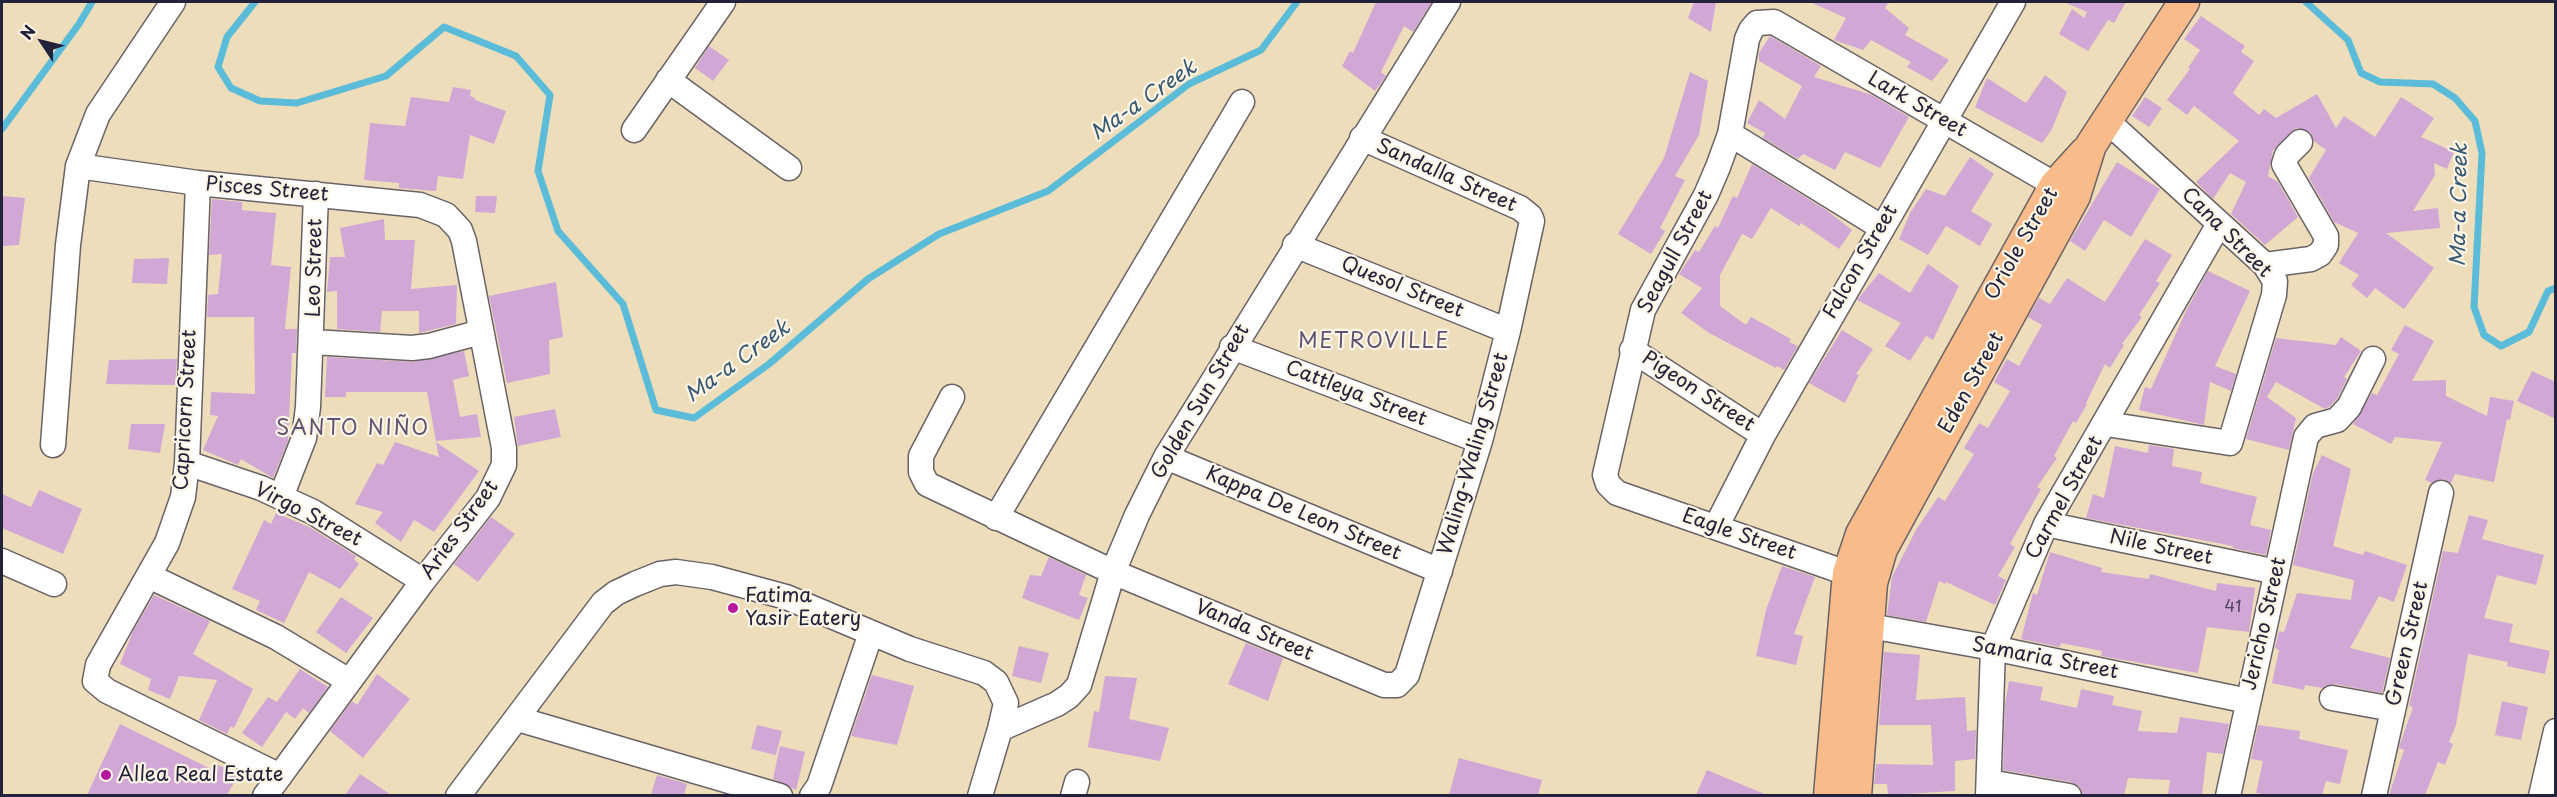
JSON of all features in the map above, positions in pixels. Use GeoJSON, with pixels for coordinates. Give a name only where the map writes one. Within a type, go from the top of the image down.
{"type":"FeatureCollection","features":[{"type":"Feature","properties":{"kind":"main road","name":"Eden Street"},"geometry":{"type":"LineString","coordinates":[[1829,795],[1860,578],[1882,549],[1891,532],[2065,190],[2106,120],[2184,2]]}},
{"type":"Feature","properties":{"kind":"main road","name":"Eden Street"},"geometry":{"type":"LineString","coordinates":[[1855,623],[1856,795]]}},
{"type":"Feature","properties":{"kind":"street"},"geometry":{"type":"LineString","coordinates":[[53,446],[68,245],[78,166],[98,114],[173,2]]}},
{"type":"Feature","properties":{"kind":"street"},"geometry":{"type":"LineString","coordinates":[[634,130],[723,2]]}},
{"type":"Feature","properties":{"kind":"street","name":"Golden Sun Street"},"geometry":{"type":"LineString","coordinates":[[1000,729],[1057,704],[1079,685],[1113,572],[1137,515],[1166,457],[1295,245],[1448,2]]}},
{"type":"Feature","properties":{"kind":"street","name":"Falcon Street"},"geometry":{"type":"LineString","coordinates":[[1716,527],[1763,435],[1881,227],[2013,2]]}},
{"type":"Feature","properties":{"kind":"street","name":"Lark Street"},"geometry":{"type":"LineString","coordinates":[[1757,23],[1774,22],[2065,190]]}},
{"type":"Feature","properties":{"kind":"street","name":"Seagull Street"},"geometry":{"type":"LineString","coordinates":[[1608,484],[1606,466],[1643,310],[1706,195],[1730,134],[1747,39],[1757,23]]}},
{"type":"Feature","properties":{"kind":"street"},"geometry":{"type":"LineString","coordinates":[[668,80],[789,168]]}},
{"type":"Feature","properties":{"kind":"street"},"geometry":{"type":"LineString","coordinates":[[996,518],[1242,102]]}},
{"type":"Feature","properties":{"kind":"street","name":"Cana Street"},"geometry":{"type":"LineString","coordinates":[[2106,120],[2265,266],[2275,281],[2274,295],[2230,442],[2106,424]]}},
{"type":"Feature","properties":{"kind":"street"},"geometry":{"type":"LineString","coordinates":[[1730,134],[1881,227]]}},
{"type":"Feature","properties":{"kind":"street","name":"Sandalla Street"},"geometry":{"type":"LineString","coordinates":[[1362,138],[1520,208],[1530,216]]}},
{"type":"Feature","properties":{"kind":"street"},"geometry":{"type":"LineString","coordinates":[[2265,266],[2311,259],[2320,254],[2325,245],[2326,236],[2284,164],[2287,155],[2300,142]]}},
{"type":"Feature","properties":{"kind":"street","name":"Pisces Street"},"geometry":{"type":"LineString","coordinates":[[78,166],[198,183],[420,206],[446,215],[453,221]]}},
{"type":"Feature","properties":{"kind":"street","name":"Capricorn Street"},"geometry":{"type":"LineString","coordinates":[[198,183],[187,463],[180,504],[166,543],[98,665],[95,681],[273,786]]}},
{"type":"Feature","properties":{"kind":"street","name":"Leo Street"},"geometry":{"type":"LineString","coordinates":[[281,497],[304,438],[313,342],[316,194]]}},
{"type":"Feature","properties":{"kind":"street","name":"Waling-Waling Street"},"geometry":{"type":"LineString","coordinates":[[1397,685],[1407,675],[1480,441],[1531,230],[1530,216]]}},
{"type":"Feature","properties":{"kind":"street","name":"Aries Street"},"geometry":{"type":"LineString","coordinates":[[273,786],[423,581],[488,498],[504,465],[504,448],[464,241],[453,221]]}},
{"type":"Feature","properties":{"kind":"street","name":"Carmel Street"},"geometry":{"type":"LineString","coordinates":[[1988,789],[1993,648],[2046,524],[2220,224]]}},
{"type":"Feature","properties":{"kind":"street","name":"Quesol Street"},"geometry":{"type":"LineString","coordinates":[[1295,245],[1508,331]]}},
{"type":"Feature","properties":{"kind":"street","name":"Leo Street"},"geometry":{"type":"LineString","coordinates":[[313,342],[412,348],[429,346],[481,332]]}},
{"type":"Feature","properties":{"kind":"street","name":"Cattleya Street"},"geometry":{"type":"LineString","coordinates":[[1232,347],[1480,441]]}},
{"type":"Feature","properties":{"kind":"street","name":"Pigeon Street"},"geometry":{"type":"LineString","coordinates":[[1632,350],[1763,435]]}},
{"type":"Feature","properties":{"kind":"street","name":"Jericho Street"},"geometry":{"type":"LineString","coordinates":[[2228,795],[2306,437],[2315,426],[2337,420],[2349,407],[2373,359]]}},
{"type":"Feature","properties":{"kind":"street","name":"Vanda Street"},"geometry":{"type":"LineString","coordinates":[[952,397],[921,456],[921,472],[927,484],[1113,572],[1384,685],[1397,685]]}},
{"type":"Feature","properties":{"kind":"street","name":"Kappa De Leon Street"},"geometry":{"type":"LineString","coordinates":[[1166,457],[1440,571]]}},
{"type":"Feature","properties":{"kind":"street","name":"Virgo Street"},"geometry":{"type":"LineString","coordinates":[[187,463],[281,497],[338,526],[423,581]]}},
{"type":"Feature","properties":{"kind":"street","name":"Eagle Street"},"geometry":{"type":"LineString","coordinates":[[1608,484],[1617,493],[1860,578]]}},
{"type":"Feature","properties":{"kind":"street","name":"Green Street"},"geometry":{"type":"LineString","coordinates":[[2374,795],[2441,493]]}},
{"type":"Feature","properties":{"kind":"street","name":"Nile Street"},"geometry":{"type":"LineString","coordinates":[[2046,524],[2277,572]]}},
{"type":"Feature","properties":{"kind":"street"},"geometry":{"type":"LineString","coordinates":[[2,561],[54,584]]}},
{"type":"Feature","properties":{"kind":"street"},"geometry":{"type":"LineString","coordinates":[[458,795],[518,719],[603,603],[616,593],[660,574],[692,573],[754,586],[811,605],[871,633],[966,666],[996,682],[1006,703],[980,795]]}},
{"type":"Feature","properties":{"kind":"street"},"geometry":{"type":"LineString","coordinates":[[149,576],[276,637],[349,681]]}},
{"type":"Feature","properties":{"kind":"street","name":"Samaria Street"},"geometry":{"type":"LineString","coordinates":[[1855,623],[1993,648],[2248,701]]}},
{"type":"Feature","properties":{"kind":"street"},"geometry":{"type":"LineString","coordinates":[[812,795],[819,786],[871,633]]}},
{"type":"Feature","properties":{"kind":"street"},"geometry":{"type":"LineString","coordinates":[[2332,698],[2393,709]]}},
{"type":"Feature","properties":{"kind":"street"},"geometry":{"type":"LineString","coordinates":[[518,719],[780,795]]}},
{"type":"Feature","properties":{"kind":"street"},"geometry":{"type":"LineString","coordinates":[[2541,795],[2556,731]]}},
{"type":"Feature","properties":{"kind":"street"},"geometry":{"type":"LineString","coordinates":[[1988,789],[2069,795]]}},
{"type":"Feature","properties":{"kind":"building"},"geometry":{"type":"Polygon","coordinates":[[[1376,2],[1432,2],[1413,32],[1404,26],[1381,72],[1386,76],[1375,91],[1342,66],[1350,51],[1353,53],[1376,2]]]}},
{"type":"Feature","properties":{"kind":"building"},"geometry":{"type":"Polygon","coordinates":[[[1694,2],[1716,2],[1711,32],[1688,18],[1694,2]]]}},
{"type":"Feature","properties":{"kind":"building"},"geometry":{"type":"Polygon","coordinates":[[[1810,2],[1889,2],[1885,8],[1909,28],[1905,35],[1949,60],[1932,81],[1907,67],[1911,62],[1871,40],[1863,50],[1834,40],[1846,18],[1810,2]]]}},
{"type":"Feature","properties":{"kind":"building"},"geometry":{"type":"Polygon","coordinates":[[[2064,2],[2126,2],[2114,23],[2108,20],[2088,51],[2059,34],[2072,9],[2084,18],[2087,12],[2064,2]]]}},
{"type":"Feature","properties":{"kind":"building"},"geometry":{"type":"Polygon","coordinates":[[[2201,16],[2245,46],[2241,52],[2254,61],[2233,93],[2259,115],[2264,109],[2276,118],[2317,94],[2336,128],[2344,116],[2375,137],[2401,97],[2434,118],[2421,137],[2454,152],[2447,169],[2434,163],[2435,175],[2413,211],[2438,208],[2440,228],[2386,233],[2434,268],[2404,309],[2375,288],[2367,298],[2351,285],[2359,275],[2339,263],[2358,233],[2334,222],[2309,178],[2326,150],[2314,141],[2310,132],[2296,128],[2273,150],[2268,176],[2278,182],[2298,217],[2265,245],[2231,214],[2246,182],[2230,173],[2213,199],[2196,182],[2239,141],[2194,106],[2187,115],[2167,100],[2190,69],[2188,68],[2200,50],[2184,39],[2201,16]]]}},
{"type":"Feature","properties":{"kind":"building"},"geometry":{"type":"Polygon","coordinates":[[[1770,36],[1821,66],[1814,77],[1872,95],[1909,117],[1880,168],[1845,152],[1835,170],[1803,154],[1798,159],[1763,138],[1765,133],[1747,123],[1759,100],[1785,119],[1802,86],[1759,61],[1759,53],[1770,36]]]}},
{"type":"Feature","properties":{"kind":"building"},"geometry":{"type":"Polygon","coordinates":[[[709,46],[729,60],[713,81],[695,68],[709,46]]]}},
{"type":"Feature","properties":{"kind":"building"},"geometry":{"type":"Polygon","coordinates":[[[1690,72],[1708,81],[1699,135],[1675,176],[1685,180],[1660,228],[1665,231],[1651,254],[1618,234],[1664,158],[1690,72]]]}},
{"type":"Feature","properties":{"kind":"building"},"geometry":{"type":"Polygon","coordinates":[[[2045,75],[2067,92],[2052,129],[2042,143],[1975,107],[1987,78],[2026,103],[2045,75]]]}},
{"type":"Feature","properties":{"kind":"building"},"geometry":{"type":"Polygon","coordinates":[[[453,87],[471,90],[470,96],[475,100],[506,111],[494,144],[470,135],[463,179],[438,176],[436,191],[399,188],[399,183],[364,180],[370,123],[405,126],[411,97],[449,102],[453,87]]]}},
{"type":"Feature","properties":{"kind":"building"},"geometry":{"type":"Polygon","coordinates":[[[2145,97],[2162,108],[2149,127],[2132,116],[2145,97]]]}},
{"type":"Feature","properties":{"kind":"building"},"geometry":{"type":"Polygon","coordinates":[[[1970,157],[1994,174],[1971,211],[1992,224],[1980,246],[1946,226],[1928,255],[1899,239],[1910,213],[1926,189],[1945,196],[1970,157]]]}},
{"type":"Feature","properties":{"kind":"building"},"geometry":{"type":"Polygon","coordinates":[[[2117,162],[2160,189],[2131,237],[2104,220],[2085,251],[2070,241],[2117,162]]]}},
{"type":"Feature","properties":{"kind":"building"},"geometry":{"type":"Polygon","coordinates":[[[1752,164],[1826,210],[1852,230],[1839,249],[1801,223],[1799,226],[1771,208],[1752,239],[1742,234],[1720,275],[1720,306],[1746,325],[1751,317],[1791,339],[1789,342],[1798,346],[1784,370],[1709,333],[1681,313],[1702,288],[1679,274],[1695,250],[1699,252],[1715,226],[1718,228],[1733,196],[1737,198],[1752,164]]]}},
{"type":"Feature","properties":{"kind":"building"},"geometry":{"type":"Polygon","coordinates":[[[2,196],[25,198],[19,245],[2,246],[2,196]]]}},
{"type":"Feature","properties":{"kind":"building"},"geometry":{"type":"Polygon","coordinates":[[[476,196],[497,196],[495,213],[475,212],[476,196]]]}},
{"type":"Feature","properties":{"kind":"building"},"geometry":{"type":"Polygon","coordinates":[[[212,199],[242,202],[242,210],[276,213],[271,265],[291,267],[285,329],[297,329],[296,353],[292,353],[288,441],[273,478],[241,459],[238,465],[203,450],[218,416],[210,415],[211,392],[255,394],[254,317],[207,317],[208,295],[218,294],[222,254],[209,255],[212,199]]]}},
{"type":"Feature","properties":{"kind":"building"},"geometry":{"type":"Polygon","coordinates":[[[384,219],[385,240],[415,240],[411,289],[457,285],[456,324],[419,333],[419,311],[382,311],[380,332],[337,329],[337,291],[327,292],[330,257],[345,257],[340,228],[384,219]]]}},
{"type":"Feature","properties":{"kind":"building"},"geometry":{"type":"Polygon","coordinates":[[[2145,239],[2172,255],[2156,281],[2160,283],[2139,315],[2142,317],[2122,344],[2124,345],[2110,368],[2105,364],[2087,404],[2076,423],[2073,421],[2054,456],[2057,458],[2037,487],[2041,489],[2010,544],[2015,547],[1998,576],[2006,580],[1995,605],[1946,582],[1945,584],[1939,581],[1926,622],[1887,615],[1892,577],[1916,530],[1938,497],[1945,501],[1974,454],[1964,448],[1979,423],[1988,428],[2010,391],[1994,382],[2007,359],[2019,366],[2042,325],[2028,317],[2039,298],[2050,304],[2067,278],[2105,302],[2145,239]]]}},
{"type":"Feature","properties":{"kind":"building"},"geometry":{"type":"Polygon","coordinates":[[[169,258],[167,284],[132,283],[134,259],[169,258]]]}},
{"type":"Feature","properties":{"kind":"building"},"geometry":{"type":"Polygon","coordinates":[[[1928,264],[1959,286],[1933,340],[1926,336],[1910,361],[1885,346],[1901,323],[1857,300],[1879,273],[1910,293],[1928,264]]]}},
{"type":"Feature","properties":{"kind":"building"},"geometry":{"type":"Polygon","coordinates":[[[2208,271],[2250,291],[2215,366],[2236,374],[2231,391],[2210,382],[2204,425],[2139,410],[2145,387],[2151,389],[2186,311],[2208,271]]]}},
{"type":"Feature","properties":{"kind":"building"},"geometry":{"type":"Polygon","coordinates":[[[556,282],[563,337],[549,340],[550,374],[507,383],[489,296],[556,282]]]}},
{"type":"Feature","properties":{"kind":"building"},"geometry":{"type":"Polygon","coordinates":[[[2405,325],[2434,341],[2412,381],[2446,380],[2446,396],[2487,416],[2490,397],[2514,401],[2510,420],[2507,419],[2494,482],[2455,474],[2451,483],[2443,479],[2432,483],[2425,480],[2442,442],[2395,437],[2391,444],[2353,424],[2372,393],[2377,395],[2399,354],[2391,350],[2405,325]]]}},
{"type":"Feature","properties":{"kind":"building"},"geometry":{"type":"Polygon","coordinates":[[[1842,330],[1873,349],[1856,374],[1859,375],[1845,403],[1809,383],[1842,330]]]}},
{"type":"Feature","properties":{"kind":"building"},"geometry":{"type":"Polygon","coordinates":[[[2341,337],[2361,351],[2344,377],[2347,379],[2337,399],[2325,409],[2276,382],[2267,397],[2296,418],[2289,450],[2246,439],[2276,338],[2336,345],[2341,337]]]}},
{"type":"Feature","properties":{"kind":"building"},"geometry":{"type":"Polygon","coordinates":[[[464,351],[469,376],[453,380],[460,417],[477,414],[481,437],[436,441],[427,392],[346,392],[346,397],[325,397],[327,357],[413,362],[464,351]]]}},
{"type":"Feature","properties":{"kind":"building"},"geometry":{"type":"Polygon","coordinates":[[[177,359],[175,385],[106,384],[109,360],[177,359]]]}},
{"type":"Feature","properties":{"kind":"building"},"geometry":{"type":"Polygon","coordinates":[[[2532,371],[2556,382],[2556,419],[2517,401],[2532,371]]]}},
{"type":"Feature","properties":{"kind":"building"},"geometry":{"type":"Polygon","coordinates":[[[555,409],[561,437],[518,446],[514,417],[555,409]]]}},
{"type":"Feature","properties":{"kind":"building"},"geometry":{"type":"Polygon","coordinates":[[[131,424],[165,424],[160,453],[128,449],[131,424]]]}},
{"type":"Feature","properties":{"kind":"building"},"geometry":{"type":"Polygon","coordinates":[[[395,442],[439,457],[436,442],[479,471],[434,532],[414,520],[401,542],[375,523],[383,512],[355,504],[377,463],[383,465],[395,442]]]}},
{"type":"Feature","properties":{"kind":"building"},"geometry":{"type":"Polygon","coordinates":[[[2149,445],[2174,449],[2172,466],[2202,472],[2200,483],[2257,497],[2250,525],[2271,530],[2266,555],[2232,548],[2233,546],[2086,518],[2093,494],[2104,498],[2115,446],[2148,453],[2149,445]]]}},
{"type":"Feature","properties":{"kind":"building"},"geometry":{"type":"Polygon","coordinates":[[[2322,455],[2351,469],[2333,546],[2363,555],[2365,551],[2407,565],[2394,602],[2379,596],[2350,648],[2390,658],[2382,693],[2335,684],[2322,688],[2305,685],[2304,690],[2272,683],[2279,650],[2275,648],[2279,631],[2284,632],[2297,593],[2351,600],[2354,580],[2293,565],[2313,473],[2322,455]]]}},
{"type":"Feature","properties":{"kind":"building"},"geometry":{"type":"Polygon","coordinates":[[[39,490],[82,509],[63,554],[2,528],[2,494],[31,507],[39,490]]]}},
{"type":"Feature","properties":{"kind":"building"},"geometry":{"type":"Polygon","coordinates":[[[276,513],[309,527],[356,556],[354,559],[359,564],[340,589],[309,572],[284,623],[256,610],[260,601],[232,589],[264,520],[271,524],[276,513]]]}},
{"type":"Feature","properties":{"kind":"building"},"geometry":{"type":"Polygon","coordinates":[[[2469,515],[2488,520],[2482,539],[2544,555],[2536,585],[2497,575],[2484,618],[2513,624],[2509,642],[2550,651],[2545,674],[2507,666],[2508,662],[2468,654],[2456,725],[2449,742],[2453,744],[2445,765],[2438,762],[2425,795],[2389,795],[2404,750],[2399,748],[2413,707],[2409,706],[2443,551],[2458,553],[2469,515]]]}},
{"type":"Feature","properties":{"kind":"building"},"geometry":{"type":"Polygon","coordinates":[[[491,517],[515,534],[478,582],[454,564],[491,517]]]}},
{"type":"Feature","properties":{"kind":"building"},"geometry":{"type":"Polygon","coordinates":[[[2050,552],[2102,568],[2101,572],[2149,579],[2150,574],[2216,591],[2217,583],[2255,588],[2249,632],[2207,627],[2198,673],[2101,656],[2102,651],[2061,643],[2060,647],[2021,639],[2033,593],[2037,595],[2050,552]]]}},
{"type":"Feature","properties":{"kind":"building"},"geometry":{"type":"Polygon","coordinates":[[[1049,557],[1086,575],[1079,595],[1088,598],[1079,620],[1022,598],[1030,575],[1041,576],[1049,557]]]}},
{"type":"Feature","properties":{"kind":"building"},"geometry":{"type":"Polygon","coordinates":[[[1782,566],[1815,577],[1794,634],[1803,636],[1796,665],[1756,656],[1766,610],[1782,566]]]}},
{"type":"Feature","properties":{"kind":"building"},"geometry":{"type":"Polygon","coordinates":[[[154,595],[210,621],[193,654],[253,689],[234,728],[231,726],[227,734],[199,720],[217,680],[179,676],[170,699],[148,690],[151,679],[120,664],[133,631],[154,595]]]}},
{"type":"Feature","properties":{"kind":"building"},"geometry":{"type":"Polygon","coordinates":[[[341,597],[373,618],[346,653],[316,632],[341,597]]]}},
{"type":"Feature","properties":{"kind":"building"},"geometry":{"type":"Polygon","coordinates":[[[1246,643],[1283,658],[1268,701],[1228,684],[1246,643]]]}},
{"type":"Feature","properties":{"kind":"building"},"geometry":{"type":"Polygon","coordinates":[[[1019,646],[1049,653],[1041,683],[1012,676],[1019,646]]]}},
{"type":"Feature","properties":{"kind":"building"},"geometry":{"type":"Polygon","coordinates":[[[1884,652],[1920,655],[1916,700],[1965,697],[1967,731],[1976,730],[1975,759],[1955,761],[1955,791],[1888,795],[1887,784],[1874,784],[1876,764],[1933,765],[1931,725],[1879,725],[1884,652]]]}},
{"type":"Feature","properties":{"kind":"building"},"geometry":{"type":"Polygon","coordinates":[[[300,669],[328,687],[309,713],[303,708],[295,719],[286,712],[262,747],[242,733],[268,697],[277,702],[300,669]]]}},
{"type":"Feature","properties":{"kind":"building"},"geometry":{"type":"Polygon","coordinates":[[[377,674],[410,699],[363,758],[330,731],[352,701],[357,705],[377,674]]]}},
{"type":"Feature","properties":{"kind":"building"},"geometry":{"type":"Polygon","coordinates":[[[872,675],[914,686],[897,745],[851,736],[872,675]]]}},
{"type":"Feature","properties":{"kind":"building"},"geometry":{"type":"Polygon","coordinates":[[[1105,676],[1137,678],[1129,719],[1169,728],[1160,761],[1088,747],[1094,711],[1099,712],[1105,676]]]}},
{"type":"Feature","properties":{"kind":"building"},"geometry":{"type":"Polygon","coordinates":[[[2009,681],[2043,687],[2040,700],[2077,708],[2081,689],[2114,696],[2112,705],[2142,711],[2138,731],[2177,733],[2180,717],[2229,724],[2223,754],[2207,752],[2202,795],[2168,795],[2170,780],[2128,778],[2124,795],[2083,795],[2079,786],[2071,782],[2003,770],[2005,704],[2009,681]]]}},
{"type":"Feature","properties":{"kind":"building"},"geometry":{"type":"Polygon","coordinates":[[[2502,701],[2528,707],[2521,740],[2495,735],[2502,701]]]}},
{"type":"Feature","properties":{"kind":"building"},"geometry":{"type":"Polygon","coordinates":[[[120,724],[213,770],[216,764],[239,774],[227,795],[87,795],[120,724]]]}},
{"type":"Feature","properties":{"kind":"building"},"geometry":{"type":"Polygon","coordinates":[[[757,725],[782,731],[776,755],[751,749],[757,725]]]}},
{"type":"Feature","properties":{"kind":"building"},"geometry":{"type":"Polygon","coordinates":[[[2258,725],[2300,731],[2299,739],[2348,750],[2340,784],[2326,781],[2322,795],[2256,793],[2263,761],[2251,759],[2258,725]]]}},
{"type":"Feature","properties":{"kind":"building"},"geometry":{"type":"Polygon","coordinates":[[[780,746],[805,752],[796,790],[773,779],[780,746]]]}},
{"type":"Feature","properties":{"kind":"building"},"geometry":{"type":"Polygon","coordinates":[[[1459,758],[1542,780],[1538,795],[1449,795],[1459,758]]]}},
{"type":"Feature","properties":{"kind":"building"},"geometry":{"type":"Polygon","coordinates":[[[1707,770],[1767,795],[1696,795],[1707,770]]]}},
{"type":"Feature","properties":{"kind":"building"},"geometry":{"type":"Polygon","coordinates":[[[360,774],[391,795],[345,795],[360,774]]]}},
{"type":"Feature","properties":{"kind":"building"},"geometry":{"type":"Polygon","coordinates":[[[657,775],[687,784],[684,795],[651,795],[657,775]]]}},
{"type":"Feature","properties":{"kind":"waterway","name":"Ma-a Creek"},"geometry":{"type":"LineString","coordinates":[[2,129],[79,24],[92,2]]}},
{"type":"Feature","properties":{"kind":"waterway","name":"Ma-a Creek"},"geometry":{"type":"LineString","coordinates":[[255,2],[227,37],[218,67],[231,88],[260,101],[297,103],[386,76],[444,27],[516,56],[550,95],[538,171],[558,231],[623,304],[656,410],[694,418],[769,364],[868,279],[939,234],[1048,191],[1189,84],[1261,50],[1297,2]]}},
{"type":"Feature","properties":{"kind":"waterway","name":"Ma-a Creek"},"geometry":{"type":"LineString","coordinates":[[2306,2],[2348,40],[2361,73],[2380,82],[2433,84],[2455,98],[2475,121],[2482,153],[2474,307],[2484,335],[2501,346],[2529,332],[2548,291],[2556,288]]}},
{"type":"Feature","properties":{"kind":"place","name":"Fatima Yasir Eatery"},"geometry":{"type":"Point","coordinates":[733,608]}},
{"type":"Feature","properties":{"kind":"place","name":"Allea Real Estate"},"geometry":{"type":"Point","coordinates":[106,775]}},
{"type":"Feature","properties":{"kind":"district","name":"METROVILLE"},"geometry":{"type":"Point","coordinates":[1374,342]}},
{"type":"Feature","properties":{"kind":"district","name":"SANTO NIÑO"},"geometry":{"type":"Point","coordinates":[353,429]}}]}
